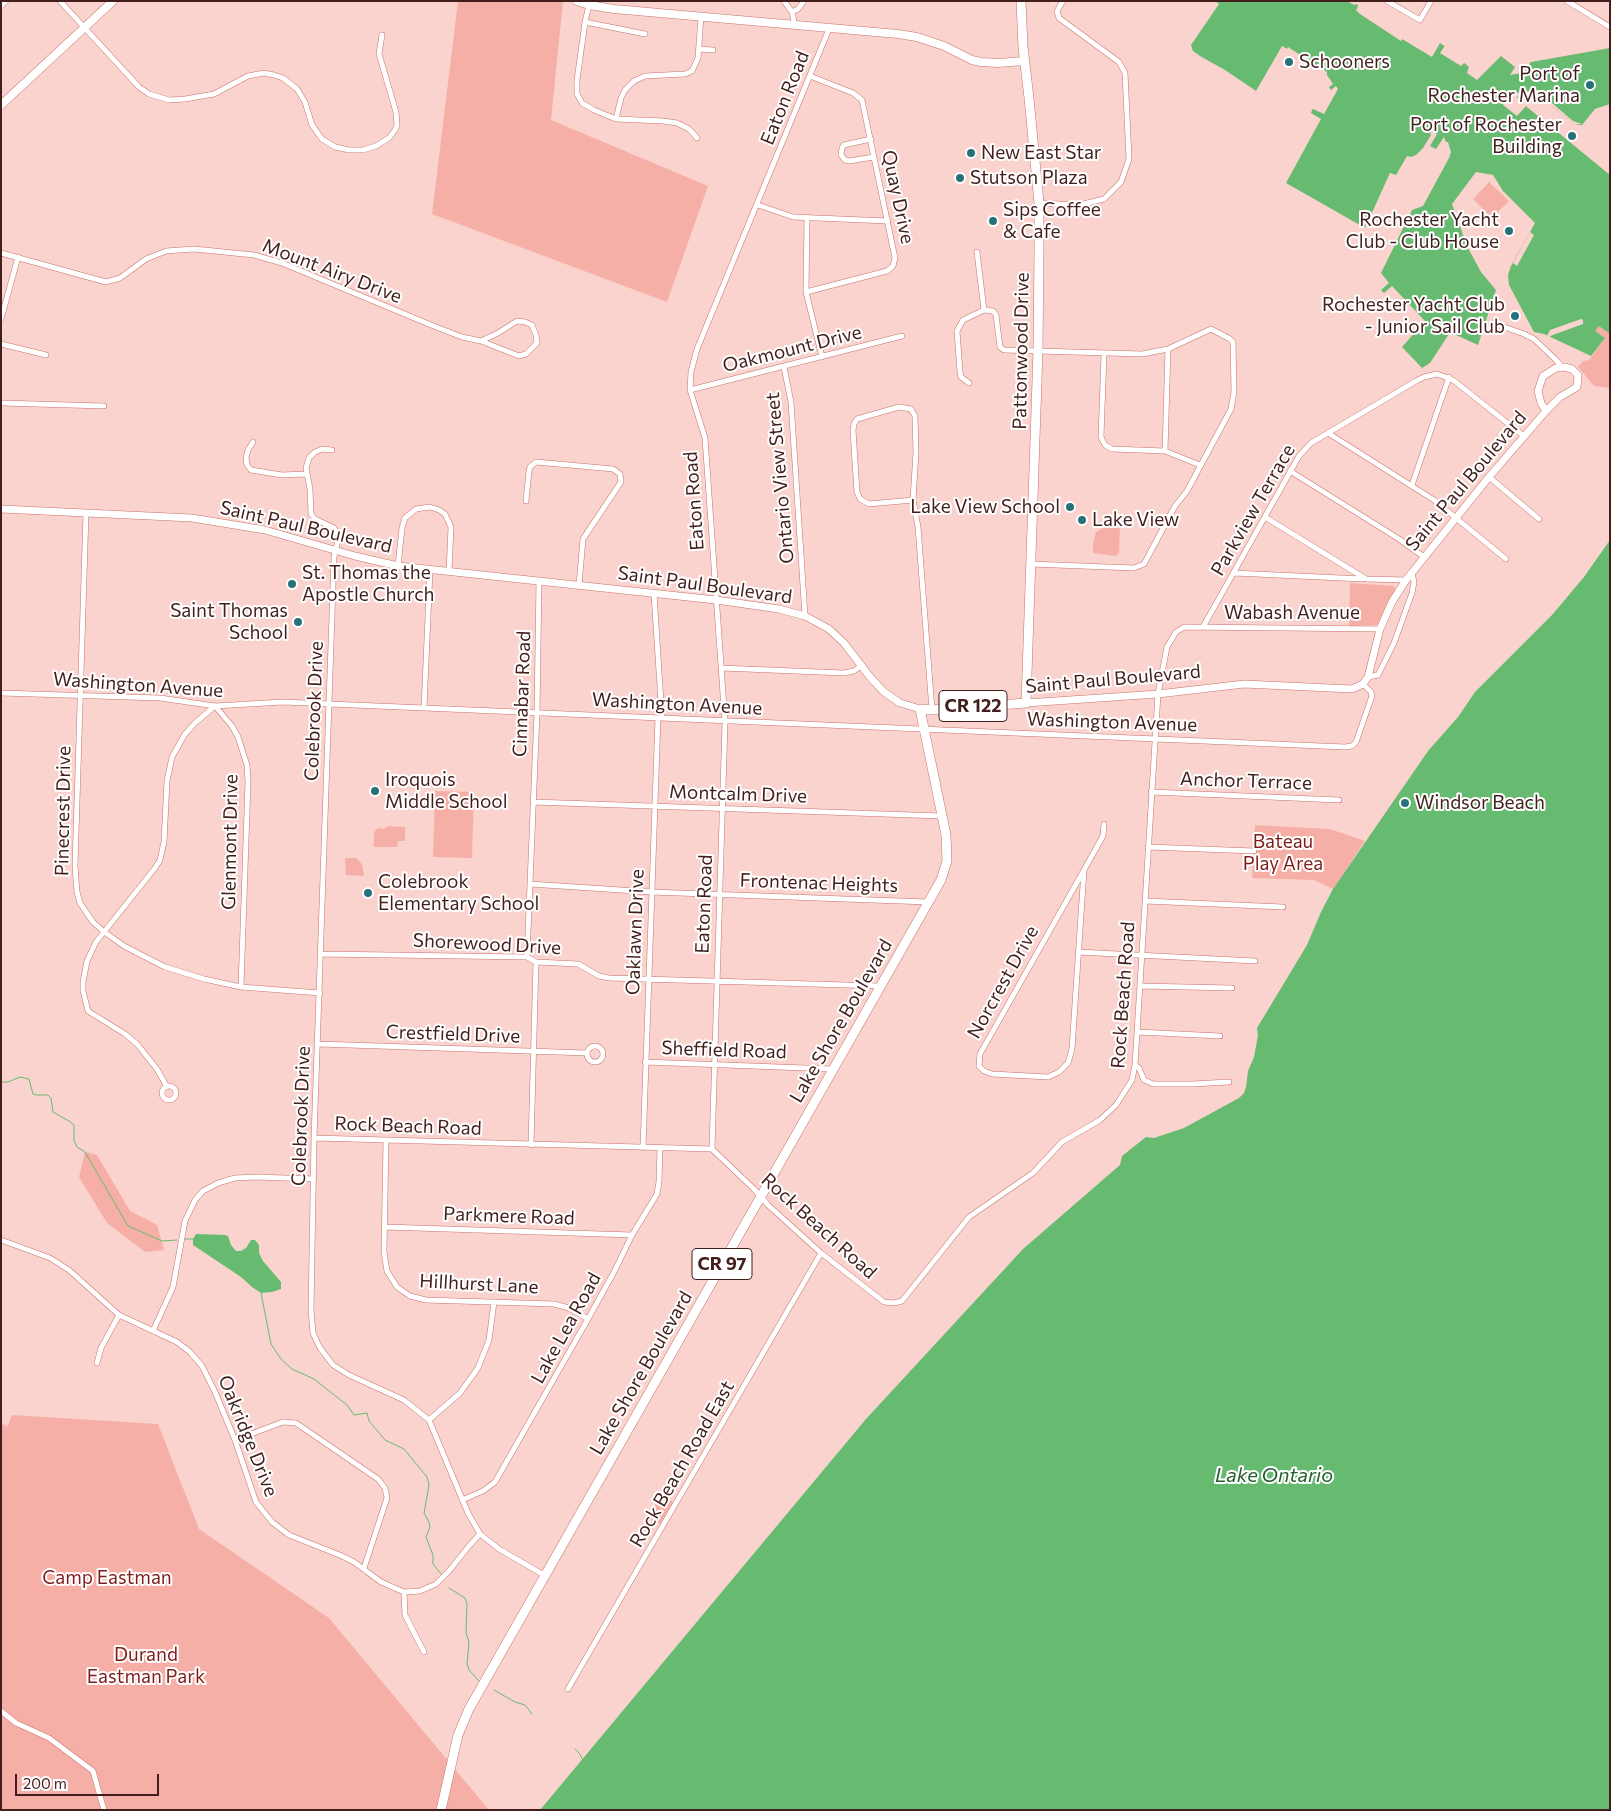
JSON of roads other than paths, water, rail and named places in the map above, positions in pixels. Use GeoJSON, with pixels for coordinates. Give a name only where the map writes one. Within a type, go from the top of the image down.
{"type":"FeatureCollection","features":[{"type":"Feature","properties":{"kind":"main road"},"geometry":{"type":"LineString","coordinates":[[1,105],[112,1]]}},
{"type":"Feature","properties":{"kind":"main road"},"geometry":{"type":"LineString","coordinates":[[577,1],[589,5],[701,17],[898,34],[917,37],[944,46],[972,60],[981,62],[1024,61]]}},
{"type":"Feature","properties":{"kind":"main road","name":"Pattonwood Drive"},"geometry":{"type":"LineString","coordinates":[[1021,1],[1024,61],[1039,203],[1038,351],[1026,703]]}},
{"type":"Feature","properties":{"kind":"main road","name":"Saint Paul Boulevard"},"geometry":{"type":"LineString","coordinates":[[920,709],[932,710],[1026,703]]}},
{"type":"Feature","properties":{"kind":"main road","name":"Lake Shore Boulevard"},"geometry":{"type":"LineString","coordinates":[[442,1810],[458,1735],[468,1709],[941,880],[947,861],[946,835],[920,709]]}},
{"type":"Feature","properties":{"kind":"street"},"geometry":{"type":"LineString","coordinates":[[1,6],[6,1]]}},
{"type":"Feature","properties":{"kind":"street"},"geometry":{"type":"LineString","coordinates":[[60,1],[139,87],[156,97],[177,100],[210,95],[248,76],[256,74],[274,75],[283,78],[302,95],[308,117],[317,133],[335,147],[349,150],[363,150],[376,146],[389,138],[396,130],[396,112],[380,54],[382,35]]}},
{"type":"Feature","properties":{"kind":"street"},"geometry":{"type":"LineString","coordinates":[[784,1],[792,12],[795,26]]}},
{"type":"Feature","properties":{"kind":"street"},"geometry":{"type":"LineString","coordinates":[[792,12],[798,9],[804,1]]}},
{"type":"Feature","properties":{"kind":"street"},"geometry":{"type":"LineString","coordinates":[[1039,203],[1079,205],[1104,199],[1121,182],[1129,159],[1125,73],[1119,62],[1059,18],[1057,11],[1063,1]]}},
{"type":"Feature","properties":{"kind":"street"},"geometry":{"type":"LineString","coordinates":[[1387,1],[1420,20],[1431,1]]}},
{"type":"Feature","properties":{"kind":"street"},"geometry":{"type":"LineString","coordinates":[[1567,1],[1610,28]]}},
{"type":"Feature","properties":{"kind":"street"},"geometry":{"type":"LineString","coordinates":[[589,5],[577,80],[577,94],[579,98],[587,106],[616,119],[670,122],[689,129],[697,138]]}},
{"type":"Feature","properties":{"kind":"street"},"geometry":{"type":"LineString","coordinates":[[616,119],[621,98],[634,80],[650,75],[689,73],[697,64],[701,17]]}},
{"type":"Feature","properties":{"kind":"street"},"geometry":{"type":"LineString","coordinates":[[585,22],[645,34]]}},
{"type":"Feature","properties":{"kind":"street","name":"Eaton Road"},"geometry":{"type":"LineString","coordinates":[[712,1150],[725,722],[705,438],[690,390],[691,372],[697,349],[829,29]]}},
{"type":"Feature","properties":{"kind":"street"},"geometry":{"type":"LineString","coordinates":[[698,49],[713,50]]}},
{"type":"Feature","properties":{"kind":"street","name":"Quay Drive"},"geometry":{"type":"LineString","coordinates":[[806,292],[890,269],[895,258],[863,103],[860,98],[810,76]]}},
{"type":"Feature","properties":{"kind":"street"},"geometry":{"type":"LineString","coordinates":[[870,139],[848,143],[842,148],[841,155],[849,162],[874,157]]}},
{"type":"Feature","properties":{"kind":"street"},"geometry":{"type":"LineString","coordinates":[[758,205],[786,216],[888,222]]}},
{"type":"Feature","properties":{"kind":"street"},"geometry":{"type":"LineString","coordinates":[[807,218],[806,292],[822,357]]}},
{"type":"Feature","properties":{"kind":"street","name":"Mount Airy Drive"},"geometry":{"type":"LineString","coordinates":[[1,253],[101,281],[111,282],[120,278],[146,259],[166,251],[194,249],[254,256],[282,263],[454,334],[471,340],[481,341],[519,356],[526,354],[536,343],[536,335],[532,325],[517,321],[498,334],[481,341]]}},
{"type":"Feature","properties":{"kind":"street"},"geometry":{"type":"LineString","coordinates":[[977,252],[984,310]]}},
{"type":"Feature","properties":{"kind":"street"},"geometry":{"type":"LineString","coordinates":[[1,318],[18,257]]}},
{"type":"Feature","properties":{"kind":"street"},"geometry":{"type":"LineString","coordinates":[[969,383],[961,377],[957,330],[963,320],[984,310],[993,311],[996,314],[1002,349],[1142,354],[1168,349],[1211,329],[1230,338],[1234,344],[1232,404],[1185,495],[1175,506],[1147,561],[1141,566],[1134,568],[1030,564]]}},
{"type":"Feature","properties":{"kind":"street"},"geometry":{"type":"LineString","coordinates":[[1496,324],[1534,339],[1562,367]]}},
{"type":"Feature","properties":{"kind":"street","name":"Oakmount Drive"},"geometry":{"type":"LineString","coordinates":[[690,390],[902,336]]}},
{"type":"Feature","properties":{"kind":"street"},"geometry":{"type":"LineString","coordinates":[[1,344],[46,355]]}},
{"type":"Feature","properties":{"kind":"street"},"geometry":{"type":"LineString","coordinates":[[1165,451],[1168,349]]}},
{"type":"Feature","properties":{"kind":"street"},"geometry":{"type":"LineString","coordinates":[[1104,354],[1101,437],[1104,445],[1112,449],[1165,451],[1200,465]]}},
{"type":"Feature","properties":{"kind":"street","name":"Ontario View Street"},"geometry":{"type":"LineString","coordinates":[[784,367],[792,402],[805,616]]}},
{"type":"Feature","properties":{"kind":"street","name":"Saint Paul Boulevard"},"geometry":{"type":"LineString","coordinates":[[1026,703],[1158,694],[1244,684],[1352,690],[1363,684],[1368,677],[1380,629],[1392,602],[1406,580],[1524,436],[1560,397],[1573,390],[1578,384],[1578,375],[1572,369],[1562,367],[1552,369],[1540,381],[1539,398],[1546,411]]}},
{"type":"Feature","properties":{"kind":"street","name":"Parkview Terrace"},"geometry":{"type":"LineString","coordinates":[[1203,627],[1304,449],[1424,376],[1437,374],[1448,377]]}},
{"type":"Feature","properties":{"kind":"street"},"geometry":{"type":"LineString","coordinates":[[1412,485],[1448,377],[1524,436]]}},
{"type":"Feature","properties":{"kind":"street"},"geometry":{"type":"LineString","coordinates":[[1,402],[104,406]]}},
{"type":"Feature","properties":{"kind":"street"},"geometry":{"type":"LineString","coordinates":[[913,500],[869,504],[860,500],[857,492],[853,430],[857,419],[899,407],[907,408],[913,412],[916,421],[913,500],[918,527],[932,710]]}},
{"type":"Feature","properties":{"kind":"street"},"geometry":{"type":"LineString","coordinates":[[1328,433],[1412,485],[1457,517],[1506,560]]}},
{"type":"Feature","properties":{"kind":"street"},"geometry":{"type":"LineString","coordinates":[[253,442],[246,458],[252,470],[282,476],[306,474],[307,462],[312,454],[318,450],[332,450]]}},
{"type":"Feature","properties":{"kind":"street"},"geometry":{"type":"LineString","coordinates":[[526,501],[530,467],[536,462],[614,469],[620,474],[621,482],[583,539],[579,586]]}},
{"type":"Feature","properties":{"kind":"street"},"geometry":{"type":"LineString","coordinates":[[1290,471],[1399,539],[1424,557]]}},
{"type":"Feature","properties":{"kind":"street","name":"Colebrook Drive"},"geometry":{"type":"LineString","coordinates":[[306,474],[309,484],[311,514],[315,520],[334,528],[338,533],[335,550],[314,1138],[311,1310],[313,1333],[329,1361],[340,1370],[404,1400],[429,1420],[462,1500],[480,1534],[499,1549],[544,1575]]}},
{"type":"Feature","properties":{"kind":"street"},"geometry":{"type":"LineString","coordinates":[[1489,477],[1539,519]]}},
{"type":"Feature","properties":{"kind":"street"},"geometry":{"type":"LineString","coordinates":[[398,566],[402,528],[405,518],[416,509],[430,507],[442,512],[450,522],[452,532],[449,572]]}},
{"type":"Feature","properties":{"kind":"street","name":"Saint Paul Boulevard"},"geometry":{"type":"LineString","coordinates":[[1,510],[192,518],[291,537],[398,566],[716,600],[779,609],[805,616],[824,626],[837,636],[884,692],[900,703],[920,709]]}},
{"type":"Feature","properties":{"kind":"street","name":"Pinecrest Drive"},"geometry":{"type":"LineString","coordinates":[[86,513],[75,878],[78,897],[86,913],[103,931],[124,946],[165,966],[204,979],[241,987],[320,993]]}},
{"type":"Feature","properties":{"kind":"street"},"geometry":{"type":"LineString","coordinates":[[1265,517],[1366,579]]}},
{"type":"Feature","properties":{"kind":"street"},"geometry":{"type":"LineString","coordinates":[[424,708],[430,570]]}},
{"type":"Feature","properties":{"kind":"street"},"geometry":{"type":"LineString","coordinates":[[1234,573],[1406,580]]}},
{"type":"Feature","properties":{"kind":"street","name":"Saint Paul Boulevard"},"geometry":{"type":"LineString","coordinates":[[1368,677],[1378,675],[1394,643],[1412,593],[1414,582],[1412,573]]}},
{"type":"Feature","properties":{"kind":"street","name":"Cinnabar Road"},"geometry":{"type":"LineString","coordinates":[[527,957],[534,802],[540,581]]}},
{"type":"Feature","properties":{"kind":"street","name":"Oaklawn Drive"},"geometry":{"type":"LineString","coordinates":[[643,1148],[651,892],[660,718],[654,594]]}},
{"type":"Feature","properties":{"kind":"street"},"geometry":{"type":"LineString","coordinates":[[1158,694],[1167,647],[1176,632],[1184,627],[1203,627]]}},
{"type":"Feature","properties":{"kind":"street","name":"Wabash Avenue"},"geometry":{"type":"LineString","coordinates":[[1203,627],[1380,629]]}},
{"type":"Feature","properties":{"kind":"street"},"geometry":{"type":"LineString","coordinates":[[721,668],[844,673],[854,671],[862,665]]}},
{"type":"Feature","properties":{"kind":"street","name":"Washington Avenue"},"geometry":{"type":"LineString","coordinates":[[1,693],[166,699],[215,706],[273,702],[330,703],[725,722],[1345,747],[1352,746],[1356,742],[1372,696],[1371,692],[1363,684]]}},
{"type":"Feature","properties":{"kind":"street","name":"Rock Beach Road"},"geometry":{"type":"LineString","coordinates":[[314,1138],[712,1150],[821,1254],[884,1302],[894,1303],[902,1301],[973,1214],[1033,1173],[1051,1151],[1062,1142],[1100,1120],[1116,1105],[1130,1084],[1135,1065],[1138,1032],[1158,694]]}},
{"type":"Feature","properties":{"kind":"street"},"geometry":{"type":"LineString","coordinates":[[167,1087],[157,1069],[136,1044],[125,1034],[88,1011],[83,991],[84,972],[91,951],[103,931],[138,890],[160,860],[164,842],[167,776],[172,757],[185,734],[215,706]]}},
{"type":"Feature","properties":{"kind":"street","name":"Glenmont Drive"},"geometry":{"type":"LineString","coordinates":[[215,706],[228,720],[238,737],[247,766],[241,987]]}},
{"type":"Feature","properties":{"kind":"street","name":"Anchor Terrace"},"geometry":{"type":"LineString","coordinates":[[1151,792],[1339,800]]}},
{"type":"Feature","properties":{"kind":"street","name":"Montcalm Drive"},"geometry":{"type":"LineString","coordinates":[[534,802],[942,816]]}},
{"type":"Feature","properties":{"kind":"street","name":"Norcrest Drive"},"geometry":{"type":"LineString","coordinates":[[1084,870],[1071,1057],[1064,1068],[1054,1075],[1042,1077],[984,1072],[979,1066],[980,1054],[1103,836],[1104,824]]}},
{"type":"Feature","properties":{"kind":"street"},"geometry":{"type":"LineString","coordinates":[[1148,847],[1254,851]]}},
{"type":"Feature","properties":{"kind":"street","name":"Frontenac Heights"},"geometry":{"type":"LineString","coordinates":[[530,884],[651,892],[928,902]]}},
{"type":"Feature","properties":{"kind":"street"},"geometry":{"type":"LineString","coordinates":[[1145,901],[1283,907]]}},
{"type":"Feature","properties":{"kind":"street"},"geometry":{"type":"LineString","coordinates":[[1078,952],[1255,961]]}},
{"type":"Feature","properties":{"kind":"street","name":"Shorewood Drive"},"geometry":{"type":"LineString","coordinates":[[322,954],[527,957],[536,962],[578,964],[599,976],[609,978],[880,986]]}},
{"type":"Feature","properties":{"kind":"street"},"geometry":{"type":"LineString","coordinates":[[531,1145],[536,962]]}},
{"type":"Feature","properties":{"kind":"street"},"geometry":{"type":"LineString","coordinates":[[1140,986],[1232,988]]}},
{"type":"Feature","properties":{"kind":"street"},"geometry":{"type":"LineString","coordinates":[[1138,1032],[1220,1036]]}},
{"type":"Feature","properties":{"kind":"street","name":"Crestfield Drive"},"geometry":{"type":"LineString","coordinates":[[318,1044],[587,1053]]}},
{"type":"Feature","properties":{"kind":"street","name":"Sheffield Road"},"geometry":{"type":"LineString","coordinates":[[645,1062],[832,1069]]}},
{"type":"Feature","properties":{"kind":"street"},"geometry":{"type":"LineString","coordinates":[[1135,1065],[1139,1068],[1144,1080],[1153,1084],[1229,1082]]}},
{"type":"Feature","properties":{"kind":"street","name":"Hillhurst Lane"},"geometry":{"type":"LineString","coordinates":[[386,1140],[384,1252],[387,1272],[404,1292],[410,1296],[426,1300],[554,1304],[569,1308],[588,1319]]}},
{"type":"Feature","properties":{"kind":"street","name":"Lake Lea Road"},"geometry":{"type":"LineString","coordinates":[[462,1500],[484,1491],[495,1482],[588,1319],[632,1235],[657,1194],[660,1148]]}},
{"type":"Feature","properties":{"kind":"street"},"geometry":{"type":"LineString","coordinates":[[153,1332],[173,1287],[181,1239],[188,1215],[195,1200],[203,1191],[218,1183],[235,1178],[314,1179]]}},
{"type":"Feature","properties":{"kind":"street","name":"Parkmere Road"},"geometry":{"type":"LineString","coordinates":[[385,1227],[632,1235]]}},
{"type":"Feature","properties":{"kind":"street","name":"Oakridge Drive"},"geometry":{"type":"LineString","coordinates":[[1,1240],[30,1249],[62,1265],[119,1315],[184,1347],[202,1366],[235,1440],[256,1502],[272,1522],[289,1535],[342,1556],[364,1568],[381,1582],[404,1592]]}},
{"type":"Feature","properties":{"kind":"street","name":"Rock Beach Road East"},"geometry":{"type":"LineString","coordinates":[[568,1688],[821,1254]]}},
{"type":"Feature","properties":{"kind":"street"},"geometry":{"type":"LineString","coordinates":[[429,1420],[460,1393],[478,1368],[489,1340],[494,1302]]}},
{"type":"Feature","properties":{"kind":"street"},"geometry":{"type":"LineString","coordinates":[[97,1363],[101,1348],[119,1315]]}},
{"type":"Feature","properties":{"kind":"street"},"geometry":{"type":"LineString","coordinates":[[235,1440],[283,1422],[296,1423],[378,1479],[385,1488],[387,1498],[364,1568]]}},
{"type":"Feature","properties":{"kind":"street"},"geometry":{"type":"LineString","coordinates":[[424,1652],[405,1615],[404,1592],[420,1591],[436,1584],[480,1534]]}},
{"type":"Feature","properties":{"kind":"street"},"geometry":{"type":"LineString","coordinates":[[1,1711],[16,1723],[49,1738],[93,1770],[104,1810]]}},
{"type":"Feature","properties":{"kind":"water"},"geometry":{"type":"Polygon","coordinates":[[[1215,1],[1347,1],[1354,5],[1357,4],[1357,9],[1364,16],[1432,57],[1440,43],[1469,67],[1467,73],[1477,80],[1501,56],[1515,67],[1510,75],[1522,73],[1531,62],[1610,48],[1610,104],[1595,109],[1582,125],[1574,124],[1537,94],[1516,98],[1610,175],[1610,334],[1599,326],[1595,331],[1605,338],[1591,356],[1544,334],[1534,332],[1509,285],[1508,275],[1535,223],[1503,191],[1493,175],[1476,172],[1452,204],[1466,243],[1472,238],[1474,240],[1468,248],[1481,272],[1496,290],[1478,345],[1454,334],[1449,334],[1430,363],[1422,368],[1402,347],[1425,321],[1392,286],[1384,293],[1381,290],[1389,283],[1381,273],[1412,210],[1423,206],[1449,158],[1451,152],[1448,142],[1446,142],[1444,137],[1436,149],[1430,146],[1437,134],[1432,131],[1423,148],[1416,155],[1407,156],[1396,175],[1390,173],[1365,228],[1286,183],[1321,119],[1311,113],[1312,110],[1324,114],[1338,89],[1336,86],[1331,90],[1329,87],[1333,84],[1327,72],[1288,47],[1287,49],[1282,46],[1256,91],[1193,51],[1191,45],[1219,4],[1215,1]]]}},
{"type":"Feature","properties":{"kind":"water","name":"Lake Ontario"},"geometry":{"type":"Polygon","coordinates":[[[1610,540],[1610,1810],[540,1810],[866,1419],[1023,1249],[1120,1165],[1122,1156],[1146,1137],[1154,1138],[1184,1128],[1239,1098],[1244,1086],[1257,1028],[1307,945],[1333,889],[1428,751],[1458,717],[1475,692],[1552,615],[1584,577],[1610,540]]]}},
{"type":"Feature","properties":{"kind":"water"},"geometry":{"type":"Polygon","coordinates":[[[196,1234],[228,1236],[231,1245],[236,1251],[241,1251],[246,1248],[251,1240],[255,1240],[259,1245],[259,1253],[263,1261],[281,1282],[281,1289],[261,1293],[241,1277],[193,1245],[193,1239],[196,1234]]]}},
{"type":"Feature","properties":{"kind":"waterway"},"geometry":{"type":"LineString","coordinates":[[1,1082],[8,1082],[20,1077],[29,1079],[33,1094],[48,1095],[51,1098],[53,1112],[74,1125],[74,1141],[77,1147],[85,1152],[128,1226],[162,1241],[177,1240]]}},
{"type":"Feature","properties":{"kind":"waterway"},"geometry":{"type":"LineString","coordinates":[[185,1239],[193,1239]]}},
{"type":"Feature","properties":{"kind":"waterway"},"geometry":{"type":"LineString","coordinates":[[261,1293],[271,1344],[281,1359],[292,1369],[314,1379],[347,1405],[354,1415],[367,1413],[369,1421],[385,1440],[404,1449],[427,1477],[429,1485],[424,1513],[430,1527],[426,1537],[433,1555],[433,1564],[441,1574]]}},
{"type":"Feature","properties":{"kind":"waterway"},"geometry":{"type":"LineString","coordinates":[[449,1588],[465,1598],[467,1604],[466,1633],[469,1642],[467,1664],[469,1670],[479,1681]]}},
{"type":"Feature","properties":{"kind":"waterway"},"geometry":{"type":"LineString","coordinates":[[494,1690],[515,1702],[525,1705],[532,1714]]}},
{"type":"Feature","properties":{"kind":"waterway"},"geometry":{"type":"LineString","coordinates":[[575,1749],[582,1759]]}},
{"type":"Feature","properties":{"kind":"place","name":"Schooners"},"geometry":{"type":"Point","coordinates":[1289,62]}},
{"type":"Feature","properties":{"kind":"place","name":"Port of Rochester Marina"},"geometry":{"type":"Point","coordinates":[1590,85]}},
{"type":"Feature","properties":{"kind":"place","name":"Port of Rochester Building"},"geometry":{"type":"Point","coordinates":[1572,136]}},
{"type":"Feature","properties":{"kind":"place","name":"New East Star"},"geometry":{"type":"Point","coordinates":[971,153]}},
{"type":"Feature","properties":{"kind":"place","name":"Stutson Plaza"},"geometry":{"type":"Point","coordinates":[960,178]}},
{"type":"Feature","properties":{"kind":"place","name":"Sips Coffee & Cafe"},"geometry":{"type":"Point","coordinates":[993,221]}},
{"type":"Feature","properties":{"kind":"place","name":"Rochester Yacht Club - Club House"},"geometry":{"type":"Point","coordinates":[1509,231]}},
{"type":"Feature","properties":{"kind":"place","name":"Rochester Yacht Club - Junior Sail Club"},"geometry":{"type":"Point","coordinates":[1515,316]}},
{"type":"Feature","properties":{"kind":"place","name":"Lake View School"},"geometry":{"type":"Point","coordinates":[1070,507]}},
{"type":"Feature","properties":{"kind":"place","name":"Lake View"},"geometry":{"type":"Point","coordinates":[1082,520]}},
{"type":"Feature","properties":{"kind":"place","name":"St. Thomas the Apostle Church"},"geometry":{"type":"Point","coordinates":[292,584]}},
{"type":"Feature","properties":{"kind":"place","name":"Saint Thomas School"},"geometry":{"type":"Point","coordinates":[298,622]}},
{"type":"Feature","properties":{"kind":"place","name":"Iroquois Middle School"},"geometry":{"type":"Point","coordinates":[375,791]}},
{"type":"Feature","properties":{"kind":"place","name":"Windsor Beach"},"geometry":{"type":"Point","coordinates":[1405,803]}},
{"type":"Feature","properties":{"kind":"place","name":"Colebrook Elementary School"},"geometry":{"type":"Point","coordinates":[368,893]}},
{"type":"Feature","properties":{"kind":"park label","name":"Bateau Play Area"},"geometry":{"type":"Point","coordinates":[1283,853]}},
{"type":"Feature","properties":{"kind":"park label","name":"Camp Eastman"},"geometry":{"type":"Point","coordinates":[107,1578]}},
{"type":"Feature","properties":{"kind":"park label","name":"Durand Eastman Park"},"geometry":{"type":"Point","coordinates":[146,1666]}}]}
